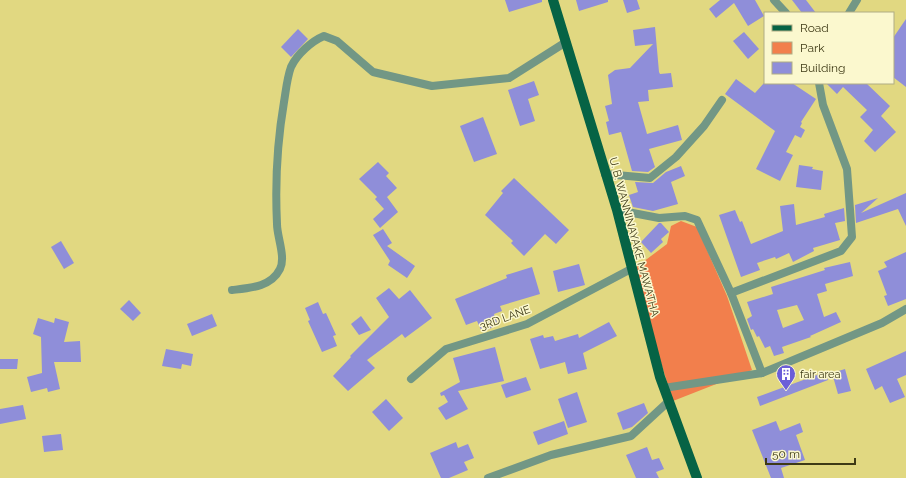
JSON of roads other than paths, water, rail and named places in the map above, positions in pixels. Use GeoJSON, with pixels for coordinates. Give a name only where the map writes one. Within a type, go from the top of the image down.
{"type":"FeatureCollection","features":[{"type":"Feature","properties":{"kind":"main road","name":"U. B. WANNINAYAKE MAWATHA"},"geometry":{"type":"LineString","coordinates":[[553,0],[617,210],[631,270],[664,388],[697,478]]}},
{"type":"Feature","properties":{"kind":"street"},"geometry":{"type":"LineString","coordinates":[[774,0],[785,12]]}},
{"type":"Feature","properties":{"kind":"street"},"geometry":{"type":"LineString","coordinates":[[850,12],[857,0]]}},
{"type":"Feature","properties":{"kind":"street"},"geometry":{"type":"LineString","coordinates":[[232,290],[266,283],[276,276],[281,267],[282,260],[277,225],[279,137],[287,80],[292,65],[309,45],[324,36],[331,38],[337,41],[374,72],[432,86],[509,78],[566,42]]}},
{"type":"Feature","properties":{"kind":"street"},"geometry":{"type":"LineString","coordinates":[[730,293],[841,251],[852,237],[847,169],[823,105],[819,84]]}},
{"type":"Feature","properties":{"kind":"street"},"geometry":{"type":"LineString","coordinates":[[605,174],[650,178],[676,157],[704,126],[722,100]]}},
{"type":"Feature","properties":{"kind":"street"},"geometry":{"type":"LineString","coordinates":[[617,210],[659,218],[685,216],[697,220],[730,293],[762,373]]}},
{"type":"Feature","properties":{"kind":"street","name":"3RD LANE"},"geometry":{"type":"LineString","coordinates":[[411,380],[446,349],[527,324],[631,270]]}},
{"type":"Feature","properties":{"kind":"street"},"geometry":{"type":"LineString","coordinates":[[664,388],[762,373],[882,323],[906,309]]}},
{"type":"Feature","properties":{"kind":"street"},"geometry":{"type":"LineString","coordinates":[[488,478],[551,455],[631,436],[669,401]]}},
{"type":"Feature","properties":{"kind":"place","name":"fair area"},"geometry":{"type":"Point","coordinates":[786,391]}}]}
